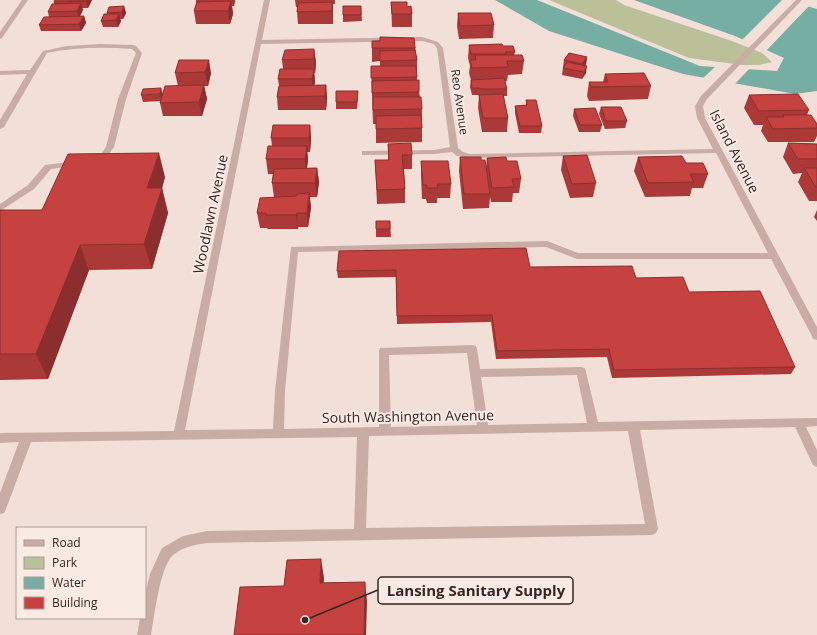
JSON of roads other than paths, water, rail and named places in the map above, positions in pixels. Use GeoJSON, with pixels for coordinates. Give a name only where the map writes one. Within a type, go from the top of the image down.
{"type":"FeatureCollection","features":[{"type":"Feature","properties":{"kind":"street"},"geometry":{"type":"LineString","coordinates":[[0,37],[26,0]]}},
{"type":"Feature","properties":{"kind":"street","name":"Woodlawn Avenue"},"geometry":{"type":"LineString","coordinates":[[179,434],[267,0]]}},
{"type":"Feature","properties":{"kind":"street","name":"Island Avenue"},"geometry":{"type":"LineString","coordinates":[[799,0],[704,98],[699,106],[701,118],[817,336]]}},
{"type":"Feature","properties":{"kind":"street","name":"Reo Avenue"},"geometry":{"type":"LineString","coordinates":[[258,42],[422,39],[436,43],[440,48],[454,149],[460,154],[470,156],[718,150]]}},
{"type":"Feature","properties":{"kind":"street"},"geometry":{"type":"LineString","coordinates":[[0,127],[45,52],[60,48],[114,46],[134,47],[139,53],[122,99],[110,147],[100,160],[48,167],[31,187],[0,208]]}},
{"type":"Feature","properties":{"kind":"street"},"geometry":{"type":"LineString","coordinates":[[0,73],[32,72]]}},
{"type":"Feature","properties":{"kind":"street"},"geometry":{"type":"LineString","coordinates":[[364,154],[434,152],[454,149]]}},
{"type":"Feature","properties":{"kind":"street"},"geometry":{"type":"LineString","coordinates":[[278,433],[280,391],[294,249],[547,244],[577,256],[775,256]]}},
{"type":"Feature","properties":{"kind":"street"},"geometry":{"type":"LineString","coordinates":[[385,432],[384,351],[472,349],[482,429]]}},
{"type":"Feature","properties":{"kind":"street"},"geometry":{"type":"LineString","coordinates":[[476,372],[582,371],[593,426]]}},
{"type":"Feature","properties":{"kind":"street"},"geometry":{"type":"LineString","coordinates":[[798,422],[817,462]]}},
{"type":"Feature","properties":{"kind":"street","name":"South Washington Avenue"},"geometry":{"type":"LineString","coordinates":[[0,438],[179,434],[385,432],[633,425],[817,422]]}},
{"type":"Feature","properties":{"kind":"street"},"geometry":{"type":"LineString","coordinates":[[144,635],[155,578],[167,552],[188,540],[207,537],[652,528],[633,425]]}},
{"type":"Feature","properties":{"kind":"street"},"geometry":{"type":"LineString","coordinates":[[360,534],[363,432]]}},
{"type":"Feature","properties":{"kind":"street"},"geometry":{"type":"LineString","coordinates":[[0,509],[27,437]]}},
{"type":"Feature","properties":{"kind":"water"},"geometry":{"type":"Polygon","coordinates":[[[495,0],[537,0],[700,66],[777,71],[784,58],[735,36],[634,0],[786,0],[817,9],[817,91],[795,94],[683,74],[549,31],[495,0]]]}},
{"type":"Feature","properties":{"kind":"place","name":"Lansing Sanitary Supply"},"geometry":{"type":"Point","coordinates":[305,620]}}]}
